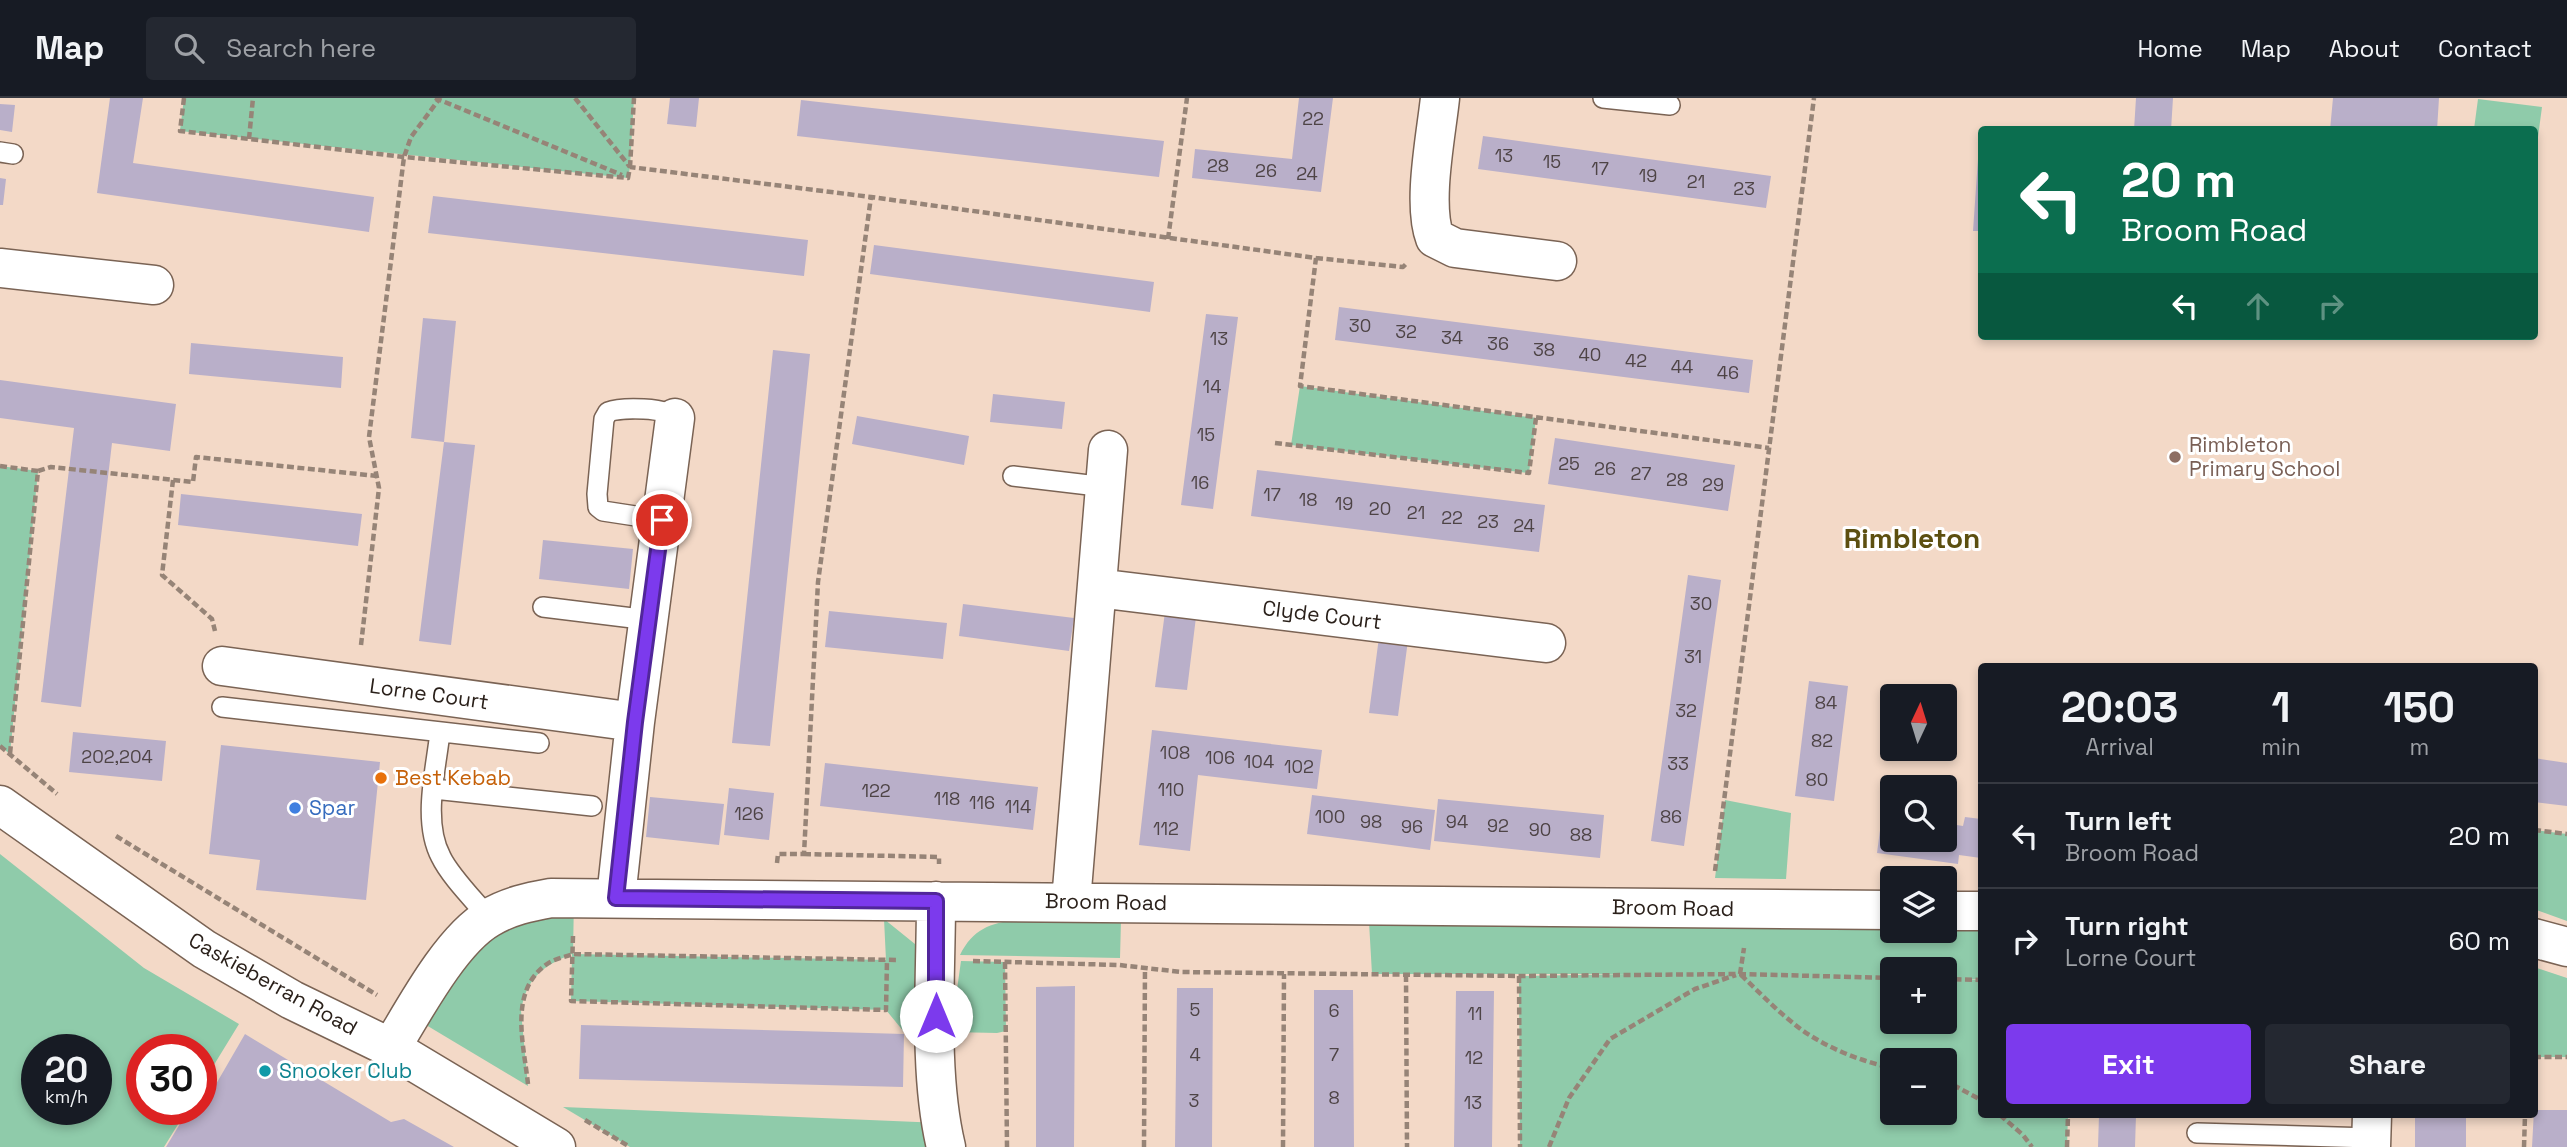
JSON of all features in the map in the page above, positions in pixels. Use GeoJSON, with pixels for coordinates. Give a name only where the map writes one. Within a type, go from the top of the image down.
{"type":"FeatureCollection","features":[{"type":"Feature","properties":{"kind":"street"},"geometry":{"type":"LineString","coordinates":[[1440,98],[1430,198],[1430,226],[1434,238],[1455,248],[1557,261]]}},
{"type":"Feature","properties":{"kind":"street"},"geometry":{"type":"LineString","coordinates":[[0,268],[155,285]]}},
{"type":"Feature","properties":{"kind":"street"},"geometry":{"type":"LineString","coordinates":[[616,898],[635,722],[675,418]]}},
{"type":"Feature","properties":{"kind":"street"},"geometry":{"type":"LineString","coordinates":[[1071,902],[1107,469]]}},
{"type":"Feature","properties":{"kind":"street","name":"Clyde Court"},"geometry":{"type":"LineString","coordinates":[[1097,589],[1546,643]]}},
{"type":"Feature","properties":{"kind":"street","name":"Lorne Court"},"geometry":{"type":"LineString","coordinates":[[222,666],[635,722]]}},
{"type":"Feature","properties":{"kind":"street","name":"Caskieberran Road"},"geometry":{"type":"LineString","coordinates":[[0,805],[204,949],[292,1000],[391,1048],[556,1147]]}},
{"type":"Feature","properties":{"kind":"street","name":"Broom Road"},"geometry":{"type":"LineString","coordinates":[[391,1048],[449,958],[470,932],[489,918],[520,904],[551,898],[1880,910]]}},
{"type":"Feature","properties":{"kind":"street"},"geometry":{"type":"LineString","coordinates":[[936,901],[936,1071],[940,1123],[946,1147]]}},
{"type":"Feature","properties":{"kind":"street"},"geometry":{"type":"LineString","coordinates":[[1957,911],[1978,911]]}},
{"type":"Feature","properties":{"kind":"street"},"geometry":{"type":"LineString","coordinates":[[2538,939],[2567,947]]}},
{"type":"Feature","properties":{"kind":"lane"},"geometry":{"type":"LineString","coordinates":[[1603,98],[1670,105]]}},
{"type":"Feature","properties":{"kind":"lane"},"geometry":{"type":"LineString","coordinates":[[662,520],[603,511],[598,507],[604,419],[608,412],[621,408],[669,412],[675,418]]}},
{"type":"Feature","properties":{"kind":"lane"},"geometry":{"type":"LineString","coordinates":[[1013,477],[1107,469]]}},
{"type":"Feature","properties":{"kind":"lane"},"geometry":{"type":"LineString","coordinates":[[543,607],[649,620]]}},
{"type":"Feature","properties":{"kind":"lane"},"geometry":{"type":"LineString","coordinates":[[222,707],[539,743]]}},
{"type":"Feature","properties":{"kind":"lane"},"geometry":{"type":"LineString","coordinates":[[440,732],[433,833],[441,858],[489,918]]}},
{"type":"Feature","properties":{"kind":"lane"},"geometry":{"type":"LineString","coordinates":[[434,789],[592,806]]}},
{"type":"Feature","properties":{"kind":"lane"},"geometry":{"type":"LineString","coordinates":[[2197,1133],[2371,1133]]}},
{"type":"Feature","properties":{"kind":"path"},"geometry":{"type":"LineString","coordinates":[[184,98],[180,131],[404,157],[628,178]]}},
{"type":"Feature","properties":{"kind":"path"},"geometry":{"type":"LineString","coordinates":[[248,139],[253,98]]}},
{"type":"Feature","properties":{"kind":"path"},"geometry":{"type":"LineString","coordinates":[[575,98],[630,167],[871,197],[1168,239],[1402,267],[1434,238]]}},
{"type":"Feature","properties":{"kind":"path"},"geometry":{"type":"LineString","coordinates":[[628,178],[634,98]]}},
{"type":"Feature","properties":{"kind":"path"},"geometry":{"type":"LineString","coordinates":[[1168,239],[1186,98]]}},
{"type":"Feature","properties":{"kind":"path"},"geometry":{"type":"LineString","coordinates":[[1711,909],[1814,98]]}},
{"type":"Feature","properties":{"kind":"path"},"geometry":{"type":"LineString","coordinates":[[356,684],[379,488],[369,436],[404,157],[411,137],[438,99],[628,178]]}},
{"type":"Feature","properties":{"kind":"path"},"geometry":{"type":"LineString","coordinates":[[775,899],[778,854],[804,854],[818,582],[871,197]]}},
{"type":"Feature","properties":{"kind":"path"},"geometry":{"type":"LineString","coordinates":[[1316,258],[1300,386],[1769,449]]}},
{"type":"Feature","properties":{"kind":"path"},"geometry":{"type":"LineString","coordinates":[[1275,443],[1529,473],[1536,418]]}},
{"type":"Feature","properties":{"kind":"path"},"geometry":{"type":"LineString","coordinates":[[0,466],[38,471],[51,467],[193,482],[196,457],[377,476]]}},
{"type":"Feature","properties":{"kind":"path"},"geometry":{"type":"LineString","coordinates":[[10,754],[38,471]]}},
{"type":"Feature","properties":{"kind":"path"},"geometry":{"type":"LineString","coordinates":[[173,480],[162,575],[212,619],[222,666]]}},
{"type":"Feature","properties":{"kind":"path"},"geometry":{"type":"LineString","coordinates":[[0,746],[60,797]]}},
{"type":"Feature","properties":{"kind":"path"},"geometry":{"type":"LineString","coordinates":[[107,830],[411,1016]]}},
{"type":"Feature","properties":{"kind":"path"},"geometry":{"type":"LineString","coordinates":[[2538,830],[2567,834]]}},
{"type":"Feature","properties":{"kind":"path"},"geometry":{"type":"LineString","coordinates":[[574,898],[571,1002],[886,1010],[887,960]]}},
{"type":"Feature","properties":{"kind":"path"},"geometry":{"type":"LineString","coordinates":[[528,1086],[521,1011],[524,995],[533,979],[547,964],[573,954],[1005,962],[1145,966],[1181,972],[1284,974],[1740,974],[1880,978]]}},
{"type":"Feature","properties":{"kind":"path"},"geometry":{"type":"LineString","coordinates":[[1005,962],[1007,1147]]}},
{"type":"Feature","properties":{"kind":"path"},"geometry":{"type":"LineString","coordinates":[[1144,1147],[1145,966]]}},
{"type":"Feature","properties":{"kind":"path"},"geometry":{"type":"LineString","coordinates":[[1283,1147],[1284,974]]}},
{"type":"Feature","properties":{"kind":"path"},"geometry":{"type":"LineString","coordinates":[[1740,974],[1794,1024],[1833,1047],[1880,1064]]}},
{"type":"Feature","properties":{"kind":"path"},"geometry":{"type":"LineString","coordinates":[[1549,1147],[1569,1098],[1609,1039],[1695,989],[1740,974]]}},
{"type":"Feature","properties":{"kind":"path"},"geometry":{"type":"LineString","coordinates":[[1406,975],[1407,1147]]}},
{"type":"Feature","properties":{"kind":"path"},"geometry":{"type":"LineString","coordinates":[[1519,976],[1520,1147]]}},
{"type":"Feature","properties":{"kind":"path"},"geometry":{"type":"LineString","coordinates":[[1957,979],[1978,980]]}},
{"type":"Feature","properties":{"kind":"path"},"geometry":{"type":"LineString","coordinates":[[2538,1057],[2567,1057]]}},
{"type":"Feature","properties":{"kind":"path"},"geometry":{"type":"LineString","coordinates":[[1957,1087],[1978,1098]]}},
{"type":"Feature","properties":{"kind":"path"},"geometry":{"type":"LineString","coordinates":[[574,1114],[630,1147]]}},
{"type":"Feature","properties":{"kind":"path"},"geometry":{"type":"LineString","coordinates":[[2003,1118],[2032,1147]]}},
{"type":"Feature","properties":{"kind":"path"},"geometry":{"type":"LineString","coordinates":[[2067,1147],[2068,1118]]}},
{"type":"Feature","properties":{"kind":"path"},"geometry":{"type":"LineString","coordinates":[[2524,1147],[2525,1118]]}},
{"type":"Feature","properties":{"kind":"green space"},"geometry":{"type":"Polygon","coordinates":[[[184,98],[634,98],[630,167],[628,178],[180,131],[184,98]]]}},
{"type":"Feature","properties":{"kind":"green space"},"geometry":{"type":"Polygon","coordinates":[[[2478,99],[2542,107],[2538,137],[2538,126],[2474,126],[2478,99]]]}},
{"type":"Feature","properties":{"kind":"green space"},"geometry":{"type":"Polygon","coordinates":[[[1300,386],[1536,418],[1529,473],[1291,445],[1300,386]]]}},
{"type":"Feature","properties":{"kind":"green space"},"geometry":{"type":"Polygon","coordinates":[[[0,466],[38,471],[10,754],[0,746],[0,466]]]}},
{"type":"Feature","properties":{"kind":"green space"},"geometry":{"type":"Polygon","coordinates":[[[1725,800],[1791,813],[1786,879],[1715,878],[1725,800]]]}},
{"type":"Feature","properties":{"kind":"green space"},"geometry":{"type":"Polygon","coordinates":[[[2538,830],[2567,834],[2567,921],[2538,910],[2538,830]]]}},
{"type":"Feature","properties":{"kind":"green space"},"geometry":{"type":"Polygon","coordinates":[[[0,854],[144,968],[239,1024],[217,1060],[217,1034],[126,1034],[126,1125],[178,1125],[164,1147],[0,1147],[0,854]]]}},
{"type":"Feature","properties":{"kind":"green space"},"geometry":{"type":"Polygon","coordinates":[[[574,898],[573,954],[886,960],[884,919],[936,961],[936,1071],[886,1010],[571,1001],[572,954],[544,969],[532,982],[523,1000],[521,1011],[528,1086],[411,1016],[449,958],[574,898]]]}},
{"type":"Feature","properties":{"kind":"green space"},"geometry":{"type":"Polygon","coordinates":[[[1017,920],[1121,920],[1120,958],[960,955],[971,939],[983,929],[1017,920]]]}},
{"type":"Feature","properties":{"kind":"green space"},"geometry":{"type":"Polygon","coordinates":[[[1369,922],[1880,928],[1880,943],[1957,943],[1957,931],[1978,931],[1978,979],[1965,979],[1978,980],[1978,1118],[2068,1118],[2067,1147],[1520,1147],[1519,976],[1630,974],[1372,974],[1369,922]]]}},
{"type":"Feature","properties":{"kind":"green space"},"geometry":{"type":"Polygon","coordinates":[[[961,961],[1005,962],[1006,1031],[951,1032],[961,961]]]}},
{"type":"Feature","properties":{"kind":"green space"},"geometry":{"type":"Polygon","coordinates":[[[2538,968],[2567,978],[2567,1057],[2538,1057],[2538,968]]]}},
{"type":"Feature","properties":{"kind":"green space"},"geometry":{"type":"Polygon","coordinates":[[[563,1107],[941,1123],[946,1147],[630,1147],[563,1107]]]}},
{"type":"Feature","properties":{"kind":"building"},"geometry":{"type":"Polygon","coordinates":[[[110,98],[143,98],[133,163],[374,197],[369,232],[97,193],[110,98]]]}},
{"type":"Feature","properties":{"kind":"building"},"geometry":{"type":"Polygon","coordinates":[[[670,98],[699,98],[696,127],[667,124],[670,98]]]}},
{"type":"Feature","properties":{"kind":"building"},"geometry":{"type":"Polygon","coordinates":[[[1299,98],[1333,98],[1321,192],[1192,178],[1195,149],[1292,159],[1299,98]]]}},
{"type":"Feature","properties":{"kind":"building"},"geometry":{"type":"Polygon","coordinates":[[[2136,98],[2173,98],[2171,126],[2134,126],[2136,98]]]}},
{"type":"Feature","properties":{"kind":"building"},"geometry":{"type":"Polygon","coordinates":[[[2333,98],[2439,98],[2437,126],[2330,126],[2333,98]]]}},
{"type":"Feature","properties":{"kind":"building"},"geometry":{"type":"Polygon","coordinates":[[[801,100],[1164,141],[1159,177],[797,136],[801,100]]]}},
{"type":"Feature","properties":{"kind":"building"},"geometry":{"type":"Polygon","coordinates":[[[0,104],[15,105],[12,132],[0,130],[0,104]]]}},
{"type":"Feature","properties":{"kind":"building"},"geometry":{"type":"Polygon","coordinates":[[[1483,136],[1771,176],[1766,208],[1478,169],[1483,136]]]}},
{"type":"Feature","properties":{"kind":"building"},"geometry":{"type":"Polygon","coordinates":[[[1978,159],[1978,231],[1973,231],[1978,159]]]}},
{"type":"Feature","properties":{"kind":"building"},"geometry":{"type":"Polygon","coordinates":[[[0,178],[6,179],[3,205],[0,205],[0,178]]]}},
{"type":"Feature","properties":{"kind":"building"},"geometry":{"type":"Polygon","coordinates":[[[433,196],[808,240],[804,276],[428,233],[433,196]]]}},
{"type":"Feature","properties":{"kind":"building"},"geometry":{"type":"Polygon","coordinates":[[[874,245],[1154,282],[1150,312],[870,274],[874,245]]]}},
{"type":"Feature","properties":{"kind":"building"},"geometry":{"type":"Polygon","coordinates":[[[1339,307],[1753,360],[1749,393],[1335,340],[1339,307]]]}},
{"type":"Feature","properties":{"kind":"building"},"geometry":{"type":"Polygon","coordinates":[[[1206,314],[1238,317],[1213,509],[1181,505],[1206,314]]]}},
{"type":"Feature","properties":{"kind":"building"},"geometry":{"type":"Polygon","coordinates":[[[423,318],[456,321],[444,442],[411,438],[423,318]]]}},
{"type":"Feature","properties":{"kind":"building"},"geometry":{"type":"Polygon","coordinates":[[[191,343],[343,357],[341,388],[189,374],[191,343]]]}},
{"type":"Feature","properties":{"kind":"building"},"geometry":{"type":"Polygon","coordinates":[[[773,350],[810,354],[770,746],[732,743],[773,350]]]}},
{"type":"Feature","properties":{"kind":"building"},"geometry":{"type":"Polygon","coordinates":[[[0,380],[176,404],[170,451],[112,443],[81,707],[41,702],[74,428],[0,418],[0,380]]]}},
{"type":"Feature","properties":{"kind":"building"},"geometry":{"type":"Polygon","coordinates":[[[993,394],[1065,402],[1062,429],[990,422],[993,394]]]}},
{"type":"Feature","properties":{"kind":"building"},"geometry":{"type":"Polygon","coordinates":[[[857,416],[969,436],[964,465],[852,444],[857,416]]]}},
{"type":"Feature","properties":{"kind":"building"},"geometry":{"type":"Polygon","coordinates":[[[1555,438],[1735,465],[1728,511],[1548,484],[1555,438]]]}},
{"type":"Feature","properties":{"kind":"building"},"geometry":{"type":"Polygon","coordinates":[[[444,442],[475,445],[451,645],[419,641],[444,442]]]}},
{"type":"Feature","properties":{"kind":"building"},"geometry":{"type":"Polygon","coordinates":[[[1257,470],[1545,505],[1539,552],[1251,516],[1257,470]]]}},
{"type":"Feature","properties":{"kind":"building"},"geometry":{"type":"Polygon","coordinates":[[[181,494],[362,514],[358,546],[178,525],[181,494]]]}},
{"type":"Feature","properties":{"kind":"building"},"geometry":{"type":"Polygon","coordinates":[[[543,540],[633,549],[629,589],[539,579],[543,540]]]}},
{"type":"Feature","properties":{"kind":"building"},"geometry":{"type":"Polygon","coordinates":[[[1688,575],[1721,580],[1684,846],[1651,841],[1688,575]]]}},
{"type":"Feature","properties":{"kind":"building"},"geometry":{"type":"Polygon","coordinates":[[[1167,597],[1196,617],[1187,690],[1155,687],[1167,597]]]}},
{"type":"Feature","properties":{"kind":"building"},"geometry":{"type":"Polygon","coordinates":[[[963,604],[1074,618],[1069,651],[959,636],[963,604]]]}},
{"type":"Feature","properties":{"kind":"building"},"geometry":{"type":"Polygon","coordinates":[[[829,611],[947,623],[943,659],[825,647],[829,611]]]}},
{"type":"Feature","properties":{"kind":"building"},"geometry":{"type":"Polygon","coordinates":[[[1381,622],[1410,625],[1398,716],[1369,713],[1381,622]]]}},
{"type":"Feature","properties":{"kind":"building"},"geometry":{"type":"Polygon","coordinates":[[[1809,681],[1848,686],[1834,801],[1795,796],[1809,681]]]}},
{"type":"Feature","properties":{"kind":"building"},"geometry":{"type":"Polygon","coordinates":[[[1152,730],[1322,750],[1317,789],[1198,775],[1190,851],[1139,845],[1152,730]]]}},
{"type":"Feature","properties":{"kind":"building"},"geometry":{"type":"Polygon","coordinates":[[[73,732],[166,741],[162,781],[69,772],[73,732]]]}},
{"type":"Feature","properties":{"kind":"building","name":"Spar"},"geometry":{"type":"Polygon","coordinates":[[[221,745],[380,762],[366,900],[256,890],[260,860],[209,854],[221,745]]]}},
{"type":"Feature","properties":{"kind":"building"},"geometry":{"type":"Polygon","coordinates":[[[2538,759],[2567,763],[2567,806],[2538,802],[2538,759]]]}},
{"type":"Feature","properties":{"kind":"building"},"geometry":{"type":"Polygon","coordinates":[[[825,763],[1038,787],[1033,830],[820,806],[825,763]]]}},
{"type":"Feature","properties":{"kind":"building"},"geometry":{"type":"Polygon","coordinates":[[[729,788],[774,793],[769,840],[724,835],[729,788]]]}},
{"type":"Feature","properties":{"kind":"building"},"geometry":{"type":"Polygon","coordinates":[[[1312,795],[1435,810],[1430,850],[1307,834],[1312,795]]]}},
{"type":"Feature","properties":{"kind":"building"},"geometry":{"type":"Polygon","coordinates":[[[650,797],[724,804],[719,845],[646,837],[650,797]]]}},
{"type":"Feature","properties":{"kind":"building"},"geometry":{"type":"Polygon","coordinates":[[[1438,799],[1604,815],[1600,858],[1434,841],[1438,799]]]}},
{"type":"Feature","properties":{"kind":"building"},"geometry":{"type":"Polygon","coordinates":[[[1965,817],[1978,819],[1978,858],[1959,855],[1958,864],[1877,853],[1880,830],[1880,852],[1957,852],[1957,825],[1963,826],[1965,817]]]}},
{"type":"Feature","properties":{"kind":"building"},"geometry":{"type":"Polygon","coordinates":[[[1075,986],[1074,1147],[1036,1147],[1036,987],[1075,986]]]}},
{"type":"Feature","properties":{"kind":"building"},"geometry":{"type":"Polygon","coordinates":[[[1177,988],[1213,988],[1212,1147],[1175,1147],[1177,988]]]}},
{"type":"Feature","properties":{"kind":"building"},"geometry":{"type":"Polygon","coordinates":[[[1314,990],[1353,990],[1354,1147],[1314,1147],[1314,990]]]}},
{"type":"Feature","properties":{"kind":"building"},"geometry":{"type":"Polygon","coordinates":[[[1456,991],[1494,991],[1492,1147],[1454,1147],[1456,991]]]}},
{"type":"Feature","properties":{"kind":"building"},"geometry":{"type":"Polygon","coordinates":[[[581,1025],[904,1034],[903,1087],[579,1079],[581,1025]]]}},
{"type":"Feature","properties":{"kind":"building","name":"Snooker Club"},"geometry":{"type":"Polygon","coordinates":[[[245,1034],[391,1122],[404,1119],[454,1147],[166,1147],[179,1125],[217,1125],[217,1082],[245,1034]]]}},
{"type":"Feature","properties":{"kind":"building"},"geometry":{"type":"Polygon","coordinates":[[[2538,1110],[2567,1110],[2567,1147],[2532,1147],[2534,1118],[2538,1118],[2538,1110]]]}},
{"type":"Feature","properties":{"kind":"building"},"geometry":{"type":"Polygon","coordinates":[[[2099,1118],[2136,1118],[2135,1147],[2098,1147],[2099,1118]]]}},
{"type":"Feature","properties":{"kind":"building"},"geometry":{"type":"Polygon","coordinates":[[[2415,1118],[2466,1118],[2466,1147],[2415,1147],[2415,1118]]]}},
{"type":"Feature","properties":{"kind":"place","name":"Rimbleton Primary School"},"geometry":{"type":"Point","coordinates":[2175,457]}},
{"type":"Feature","properties":{"kind":"place","name":"Best Kebab"},"geometry":{"type":"Point","coordinates":[381,778]}},
{"type":"Feature","properties":{"kind":"place","name":"Spar"},"geometry":{"type":"Point","coordinates":[295,808]}},
{"type":"Feature","properties":{"kind":"place","name":"Snooker Club"},"geometry":{"type":"Point","coordinates":[265,1071]}},
{"type":"Feature","properties":{"kind":"district","name":"Rimbleton"},"geometry":{"type":"Point","coordinates":[1912,538]}},
{"type":"Feature","properties":{"kind":"route"},"geometry":{"type":"LineString","coordinates":[[662,520],[635,722],[616,898],[936,901],[936,1016]]}}]}
